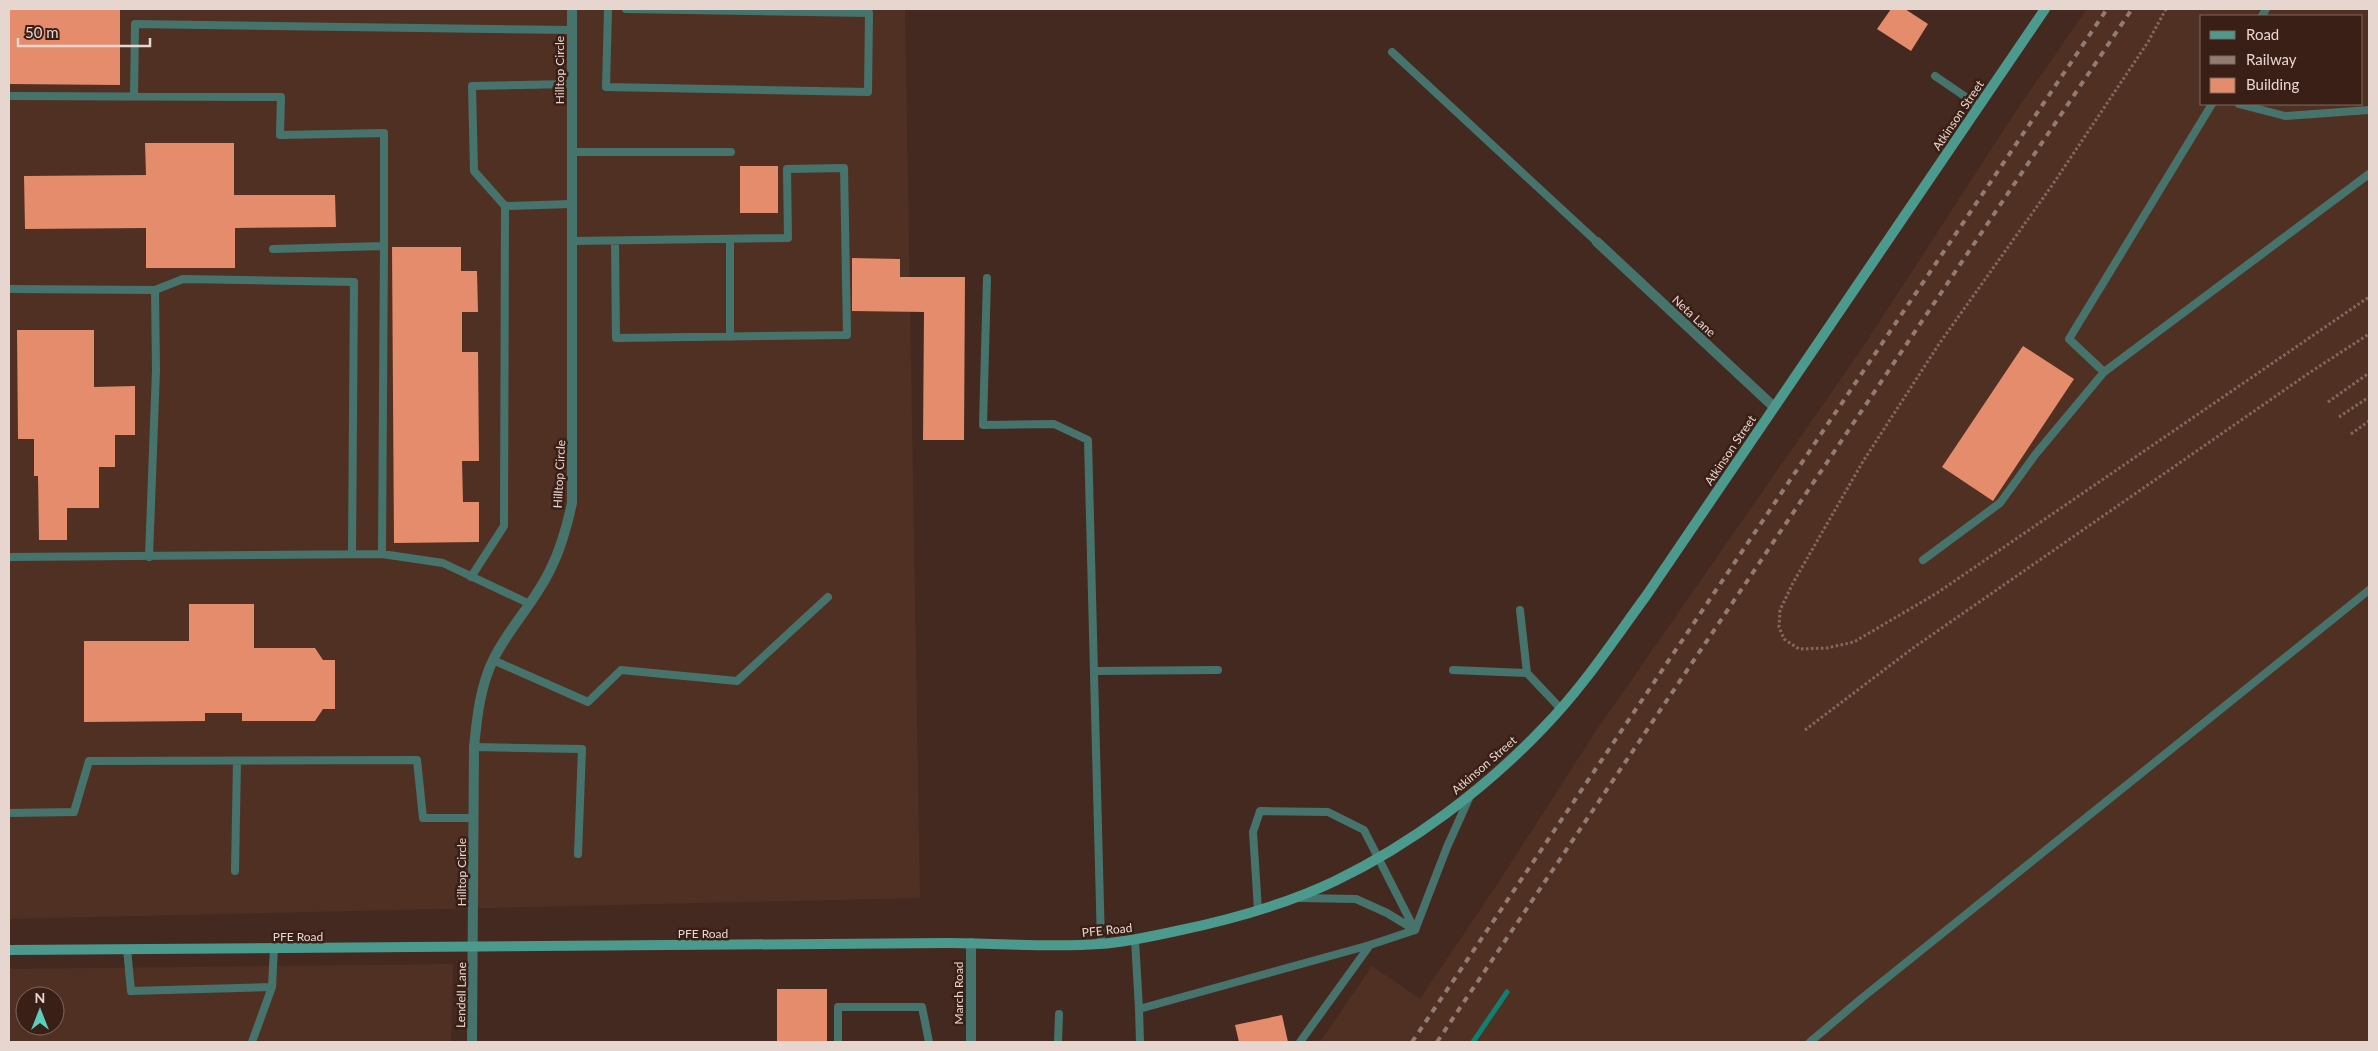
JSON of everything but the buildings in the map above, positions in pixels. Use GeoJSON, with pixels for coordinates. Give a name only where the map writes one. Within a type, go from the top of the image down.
{"type":"FeatureCollection","features":[{"type":"Feature","properties":{"kind":"main road","name":"Atkinson Street"},"geometry":{"type":"LineString","coordinates":[[1380,857],[1444,815],[1500,770],[1544,727],[1584,682],[1646,596],[2045,9]]}},
{"type":"Feature","properties":{"kind":"main road","name":"PFE Road"},"geometry":{"type":"LineString","coordinates":[[9,950],[971,944],[1034,947],[1100,944],[1135,940],[1209,924],[1258,910],[1334,882],[1380,857]]}},
{"type":"Feature","properties":{"kind":"street","name":"Hilltop Circle"},"geometry":{"type":"LineString","coordinates":[[474,948],[474,747],[479,704],[493,660],[551,569],[566,532],[572,503],[572,9]]}},
{"type":"Feature","properties":{"kind":"street","name":"Neta Lane"},"geometry":{"type":"LineString","coordinates":[[1597,242],[1774,407]]}},
{"type":"Feature","properties":{"kind":"street","name":"March Road"},"geometry":{"type":"LineString","coordinates":[[971,944],[971,1042]]}},
{"type":"Feature","properties":{"kind":"street","name":"Lendell Lane"},"geometry":{"type":"LineString","coordinates":[[472,1042],[474,948]]}},
{"type":"Feature","properties":{"kind":"lane"},"geometry":{"type":"LineString","coordinates":[[608,9],[606,87],[868,92],[869,13],[626,9]]}},
{"type":"Feature","properties":{"kind":"lane"},"geometry":{"type":"LineString","coordinates":[[134,96],[135,24],[571,30]]}},
{"type":"Feature","properties":{"kind":"lane"},"geometry":{"type":"LineString","coordinates":[[1392,52],[1597,242]]}},
{"type":"Feature","properties":{"kind":"lane"},"geometry":{"type":"LineString","coordinates":[[1935,76],[1979,106]]}},
{"type":"Feature","properties":{"kind":"lane"},"geometry":{"type":"LineString","coordinates":[[471,576],[504,526],[505,206],[474,171],[472,86],[571,84]]}},
{"type":"Feature","properties":{"kind":"lane"},"geometry":{"type":"LineString","coordinates":[[9,96],[281,97],[280,135],[384,133],[382,554]]}},
{"type":"Feature","properties":{"kind":"lane"},"geometry":{"type":"LineString","coordinates":[[2104,372],[2069,339],[2211,105]]}},
{"type":"Feature","properties":{"kind":"lane"},"geometry":{"type":"LineString","coordinates":[[2243,105],[2285,116],[2369,110]]}},
{"type":"Feature","properties":{"kind":"lane"},"geometry":{"type":"LineString","coordinates":[[572,152],[731,152]]}},
{"type":"Feature","properties":{"kind":"lane"},"geometry":{"type":"LineString","coordinates":[[572,241],[615,240],[788,238],[787,169],[844,168],[846,335],[616,338],[615,240]]}},
{"type":"Feature","properties":{"kind":"lane"},"geometry":{"type":"LineString","coordinates":[[1923,560],[2000,503],[2035,455],[2104,372],[2369,174]]}},
{"type":"Feature","properties":{"kind":"lane"},"geometry":{"type":"LineString","coordinates":[[505,206],[572,204]]}},
{"type":"Feature","properties":{"kind":"lane"},"geometry":{"type":"LineString","coordinates":[[730,239],[730,336]]}},
{"type":"Feature","properties":{"kind":"lane"},"geometry":{"type":"LineString","coordinates":[[273,249],[384,246]]}},
{"type":"Feature","properties":{"kind":"lane"},"geometry":{"type":"LineString","coordinates":[[9,290],[155,290],[183,278],[354,282],[352,552]]}},
{"type":"Feature","properties":{"kind":"lane"},"geometry":{"type":"LineString","coordinates":[[987,278],[983,426],[1054,424],[1088,440],[1100,944]]}},
{"type":"Feature","properties":{"kind":"lane"},"geometry":{"type":"LineString","coordinates":[[149,556],[156,370],[155,290]]}},
{"type":"Feature","properties":{"kind":"lane"},"geometry":{"type":"LineString","coordinates":[[9,556],[149,556],[352,552],[382,554],[443,563],[530,604]]}},
{"type":"Feature","properties":{"kind":"lane"},"geometry":{"type":"LineString","coordinates":[[1810,1042],[1862,998],[2369,590]]}},
{"type":"Feature","properties":{"kind":"lane"},"geometry":{"type":"LineString","coordinates":[[493,660],[588,702],[621,670],[737,681],[828,597]]}},
{"type":"Feature","properties":{"kind":"lane"},"geometry":{"type":"LineString","coordinates":[[1520,610],[1527,673],[1560,709]]}},
{"type":"Feature","properties":{"kind":"lane"},"geometry":{"type":"LineString","coordinates":[[1094,671],[1218,670]]}},
{"type":"Feature","properties":{"kind":"lane"},"geometry":{"type":"LineString","coordinates":[[1453,670],[1527,673]]}},
{"type":"Feature","properties":{"kind":"lane"},"geometry":{"type":"LineString","coordinates":[[474,747],[582,749],[578,854]]}},
{"type":"Feature","properties":{"kind":"lane"},"geometry":{"type":"LineString","coordinates":[[9,813],[74,812],[89,761],[417,760],[424,818],[474,818]]}},
{"type":"Feature","properties":{"kind":"lane"},"geometry":{"type":"LineString","coordinates":[[235,871],[237,761]]}},
{"type":"Feature","properties":{"kind":"lane"},"geometry":{"type":"LineString","coordinates":[[1415,930],[1447,847],[1471,794]]}},
{"type":"Feature","properties":{"kind":"lane"},"geometry":{"type":"LineString","coordinates":[[1258,910],[1253,832],[1260,811],[1328,812],[1364,830],[1380,857],[1415,930]]}},
{"type":"Feature","properties":{"kind":"lane"},"geometry":{"type":"LineString","coordinates":[[1293,898],[1356,899],[1387,913],[1415,930]]}},
{"type":"Feature","properties":{"kind":"lane"},"geometry":{"type":"LineString","coordinates":[[1139,1009],[1370,945],[1415,930]]}},
{"type":"Feature","properties":{"kind":"lane"},"geometry":{"type":"LineString","coordinates":[[1135,940],[1140,1042]]}},
{"type":"Feature","properties":{"kind":"lane"},"geometry":{"type":"LineString","coordinates":[[1300,1042],[1370,945]]}},
{"type":"Feature","properties":{"kind":"lane"},"geometry":{"type":"LineString","coordinates":[[127,948],[130,991],[272,987]]}},
{"type":"Feature","properties":{"kind":"lane"},"geometry":{"type":"LineString","coordinates":[[252,1042],[272,987],[274,948]]}},
{"type":"Feature","properties":{"kind":"lane"},"geometry":{"type":"LineString","coordinates":[[838,1042],[838,1006],[922,1007],[929,1042]]}},
{"type":"Feature","properties":{"kind":"lane"},"geometry":{"type":"LineString","coordinates":[[1058,1014],[1058,1042]]}},
{"type":"Feature","properties":{"kind":"path"},"geometry":{"type":"LineString","coordinates":[[2166,9],[2148,42],[2053,184],[1939,344],[1862,463],[1793,583],[1780,610],[1778,628],[1784,639],[1799,649],[1827,648],[1854,642],[1937,593],[2369,297]]}},
{"type":"Feature","properties":{"kind":"path"},"geometry":{"type":"LineString","coordinates":[[1805,730],[1913,648],[2309,373],[2369,334]]}},
{"type":"Feature","properties":{"kind":"path"},"geometry":{"type":"LineString","coordinates":[[2328,402],[2369,373]]}},
{"type":"Feature","properties":{"kind":"path"},"geometry":{"type":"LineString","coordinates":[[2339,417],[2369,397]]}},
{"type":"Feature","properties":{"kind":"path"},"geometry":{"type":"LineString","coordinates":[[2351,434],[2369,421]]}},
{"type":"Feature","properties":{"kind":"shaded area"},"geometry":{"type":"Polygon","coordinates":[[[9,9],[905,9],[920,898],[9,919],[9,9]]]}},
{"type":"Feature","properties":{"kind":"shaded area"},"geometry":{"type":"Polygon","coordinates":[[[2087,9],[2369,9],[2369,1042],[1320,1042],[1372,966],[1420,999],[1498,883],[1596,731],[1863,347],[2016,111],[2087,9]]]}},
{"type":"Feature","properties":{"kind":"shaded area"},"geometry":{"type":"Polygon","coordinates":[[[453,964],[451,1042],[9,1042],[9,969],[453,964]]]}},
{"type":"Feature","properties":{"kind":"waterway"},"geometry":{"type":"LineString","coordinates":[[1473,1042],[1507,992]]}},
{"type":"Feature","properties":{"kind":"railway"},"geometry":{"type":"LineString","coordinates":[[1412,1042],[2107,9]]}},
{"type":"Feature","properties":{"kind":"railway"},"geometry":{"type":"LineString","coordinates":[[1437,1042],[2132,9]]}}]}
